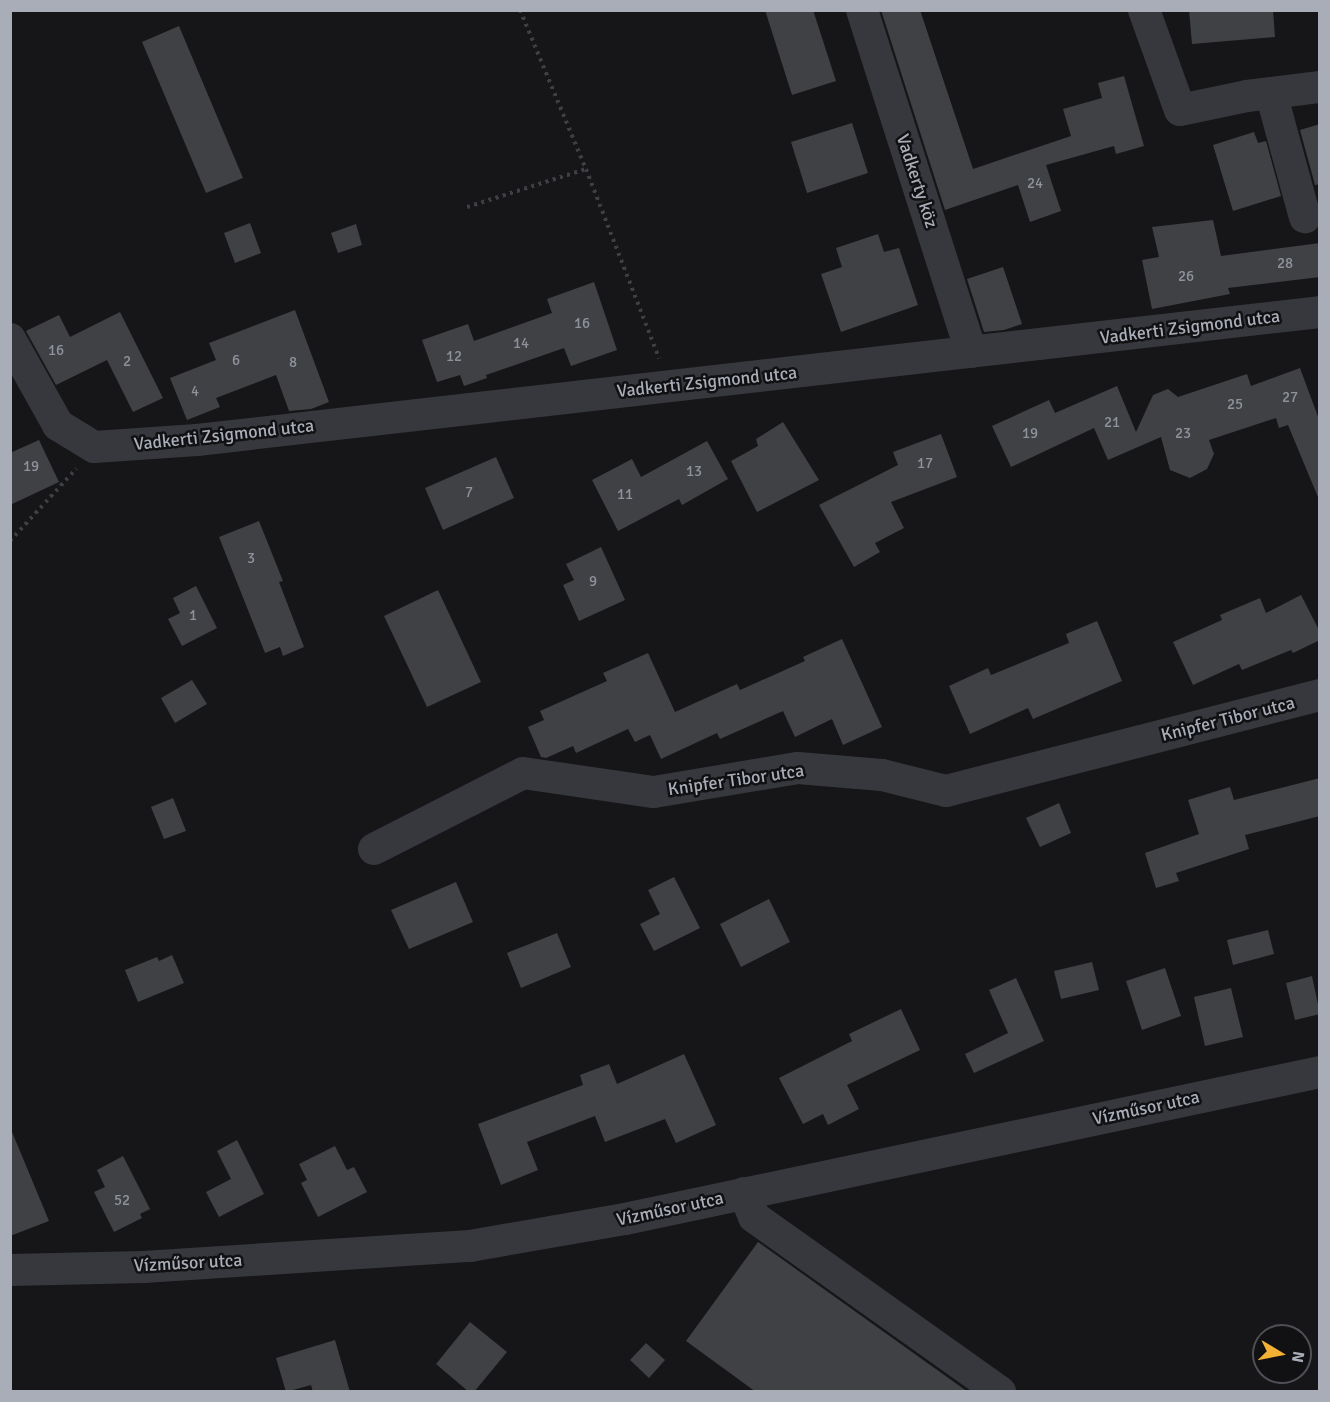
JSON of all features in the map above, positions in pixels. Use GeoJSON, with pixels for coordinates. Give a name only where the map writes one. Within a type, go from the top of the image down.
{"type":"FeatureCollection","features":[{"type":"Feature","properties":{"kind":"street","name":"Vadkerty köz"},"geometry":{"type":"LineString","coordinates":[[862,10],[971,352]]}},
{"type":"Feature","properties":{"kind":"street"},"geometry":{"type":"LineString","coordinates":[[1144,10],[1180,110],[1271,93],[1320,87]]}},
{"type":"Feature","properties":{"kind":"street"},"geometry":{"type":"LineString","coordinates":[[1271,93],[1305,217]]}},
{"type":"Feature","properties":{"kind":"street","name":"Vadkerti Zsigmond utca"},"geometry":{"type":"LineString","coordinates":[[94,447],[197,440],[1320,312]]}},
{"type":"Feature","properties":{"kind":"street"},"geometry":{"type":"LineString","coordinates":[[10,339],[58,425],[94,447]]}},
{"type":"Feature","properties":{"kind":"street","name":"Knipfer Tibor utca"},"geometry":{"type":"LineString","coordinates":[[374,849],[523,774],[654,792],[798,768],[882,776],[946,791],[1320,695]]}},
{"type":"Feature","properties":{"kind":"street","name":"Vízműsor utca"},"geometry":{"type":"LineString","coordinates":[[10,1270],[144,1267],[470,1246],[626,1219],[1320,1072]]}},
{"type":"Feature","properties":{"kind":"street"},"geometry":{"type":"LineString","coordinates":[[744,1193],[754,1217],[994,1390]]}},
{"type":"Feature","properties":{"kind":"path"},"geometry":{"type":"LineString","coordinates":[[520,10],[586,169],[669,386]]}},
{"type":"Feature","properties":{"kind":"path"},"geometry":{"type":"LineString","coordinates":[[467,207],[586,169]]}},
{"type":"Feature","properties":{"kind":"path"},"geometry":{"type":"LineString","coordinates":[[10,542],[94,447]]}},
{"type":"Feature","properties":{"kind":"building"},"geometry":{"type":"Polygon","coordinates":[[[765,10],[813,10],[836,81],[792,95],[765,10]]]}},
{"type":"Feature","properties":{"kind":"building"},"geometry":{"type":"Polygon","coordinates":[[[881,10],[920,10],[973,169],[1071,136],[1063,109],[1102,98],[1098,83],[1124,76],[1144,146],[1116,154],[1114,146],[1046,165],[1061,211],[1030,222],[1018,185],[945,210],[881,10]]]}},
{"type":"Feature","properties":{"kind":"building"},"geometry":{"type":"Polygon","coordinates":[[[1189,10],[1273,10],[1275,37],[1192,44],[1189,10]]]}},
{"type":"Feature","properties":{"kind":"building"},"geometry":{"type":"Polygon","coordinates":[[[179,26],[243,178],[206,193],[142,42],[179,26]]]}},
{"type":"Feature","properties":{"kind":"building"},"geometry":{"type":"Polygon","coordinates":[[[852,123],[868,173],[807,193],[791,142],[852,123]]]}},
{"type":"Feature","properties":{"kind":"building"},"geometry":{"type":"Polygon","coordinates":[[[1320,124],[1320,184],[1315,185],[1300,130],[1320,124]]]}},
{"type":"Feature","properties":{"kind":"building"},"geometry":{"type":"Polygon","coordinates":[[[1254,132],[1258,143],[1266,141],[1281,196],[1233,211],[1213,145],[1254,132]]]}},
{"type":"Feature","properties":{"kind":"building"},"geometry":{"type":"Polygon","coordinates":[[[1213,220],[1221,256],[1320,243],[1320,277],[1228,288],[1230,294],[1152,309],[1142,260],[1159,257],[1152,227],[1213,220]]]}},
{"type":"Feature","properties":{"kind":"building"},"geometry":{"type":"Polygon","coordinates":[[[250,223],[261,253],[235,263],[224,233],[250,223]]]}},
{"type":"Feature","properties":{"kind":"building"},"geometry":{"type":"Polygon","coordinates":[[[356,224],[362,245],[338,253],[331,233],[356,224]]]}},
{"type":"Feature","properties":{"kind":"building"},"geometry":{"type":"Polygon","coordinates":[[[878,234],[884,252],[899,248],[918,305],[841,332],[821,274],[842,267],[836,248],[878,234]]]}},
{"type":"Feature","properties":{"kind":"building"},"geometry":{"type":"Polygon","coordinates":[[[1003,267],[1022,324],[1004,330],[984,332],[967,279],[1003,267]]]}},
{"type":"Feature","properties":{"kind":"building"},"geometry":{"type":"Polygon","coordinates":[[[594,282],[617,350],[571,366],[564,348],[486,375],[487,378],[464,386],[460,375],[437,382],[422,340],[468,324],[474,341],[552,313],[547,299],[594,282]]]}},
{"type":"Feature","properties":{"kind":"building"},"geometry":{"type":"Polygon","coordinates":[[[295,310],[329,402],[311,409],[289,411],[276,375],[216,398],[220,407],[187,420],[170,378],[216,360],[209,343],[295,310]]]}},
{"type":"Feature","properties":{"kind":"building"},"geometry":{"type":"Polygon","coordinates":[[[120,312],[163,398],[133,412],[107,360],[56,385],[26,331],[59,315],[70,337],[120,312]]]}},
{"type":"Feature","properties":{"kind":"building"},"geometry":{"type":"Polygon","coordinates":[[[1300,368],[1320,422],[1320,502],[1288,425],[1279,428],[1276,418],[1209,440],[1214,454],[1207,469],[1190,478],[1170,470],[1161,437],[1108,460],[1094,428],[1011,467],[992,426],[1049,400],[1055,413],[1117,386],[1136,432],[1153,395],[1168,389],[1178,397],[1247,374],[1251,386],[1300,368]]]}},
{"type":"Feature","properties":{"kind":"building"},"geometry":{"type":"Polygon","coordinates":[[[783,422],[819,480],[757,512],[731,461],[758,446],[756,439],[783,422]]]}},
{"type":"Feature","properties":{"kind":"building"},"geometry":{"type":"Polygon","coordinates":[[[941,434],[957,477],[891,502],[904,528],[875,543],[880,552],[854,567],[819,505],[898,465],[893,452],[941,434]]]}},
{"type":"Feature","properties":{"kind":"building"},"geometry":{"type":"Polygon","coordinates":[[[39,440],[59,482],[10,505],[10,453],[39,440]]]}},
{"type":"Feature","properties":{"kind":"building"},"geometry":{"type":"Polygon","coordinates":[[[707,441],[728,479],[682,505],[679,499],[618,531],[592,480],[632,459],[641,477],[707,441]]]}},
{"type":"Feature","properties":{"kind":"building"},"geometry":{"type":"Polygon","coordinates":[[[496,457],[514,498],[443,530],[425,488],[496,457]]]}},
{"type":"Feature","properties":{"kind":"building"},"geometry":{"type":"Polygon","coordinates":[[[259,521],[283,581],[279,582],[304,647],[283,656],[280,647],[265,653],[219,537],[259,521]]]}},
{"type":"Feature","properties":{"kind":"building"},"geometry":{"type":"Polygon","coordinates":[[[601,547],[625,600],[579,621],[563,585],[574,580],[566,564],[601,547]]]}},
{"type":"Feature","properties":{"kind":"building"},"geometry":{"type":"Polygon","coordinates":[[[196,586],[217,628],[182,646],[168,619],[180,613],[173,598],[196,586]]]}},
{"type":"Feature","properties":{"kind":"building"},"geometry":{"type":"Polygon","coordinates":[[[438,590],[481,682],[427,707],[384,616],[438,590]]]}},
{"type":"Feature","properties":{"kind":"building"},"geometry":{"type":"Polygon","coordinates":[[[1301,595],[1320,632],[1320,640],[1293,653],[1291,650],[1242,670],[1239,664],[1193,685],[1173,642],[1222,620],[1220,615],[1260,598],[1266,613],[1301,595]]]}},
{"type":"Feature","properties":{"kind":"building"},"geometry":{"type":"Polygon","coordinates":[[[1097,621],[1122,681],[1033,719],[1028,708],[970,734],[949,686],[988,668],[991,675],[1069,643],[1066,634],[1097,621]]]}},
{"type":"Feature","properties":{"kind":"building"},"geometry":{"type":"Polygon","coordinates":[[[842,639],[882,727],[843,745],[832,719],[795,737],[783,711],[720,739],[717,733],[661,759],[650,735],[635,742],[628,729],[576,753],[573,746],[546,758],[541,757],[528,727],[544,720],[540,711],[607,681],[603,673],[648,653],[675,712],[737,684],[740,690],[805,661],[803,657],[842,639]]]}},
{"type":"Feature","properties":{"kind":"building"},"geometry":{"type":"Polygon","coordinates":[[[192,680],[207,704],[175,723],[161,698],[192,680]]]}},
{"type":"Feature","properties":{"kind":"building"},"geometry":{"type":"Polygon","coordinates":[[[1320,778],[1320,816],[1245,835],[1249,849],[1176,873],[1179,881],[1156,888],[1145,853],[1199,834],[1188,800],[1230,787],[1234,800],[1320,778]]]}},
{"type":"Feature","properties":{"kind":"building"},"geometry":{"type":"Polygon","coordinates":[[[173,798],[186,831],[164,839],[151,807],[173,798]]]}},
{"type":"Feature","properties":{"kind":"building"},"geometry":{"type":"Polygon","coordinates":[[[1059,803],[1071,833],[1040,847],[1026,818],[1059,803]]]}},
{"type":"Feature","properties":{"kind":"building"},"geometry":{"type":"Polygon","coordinates":[[[674,877],[700,928],[654,951],[640,924],[660,914],[648,890],[674,877]]]}},
{"type":"Feature","properties":{"kind":"building"},"geometry":{"type":"Polygon","coordinates":[[[456,882],[473,922],[409,949],[391,910],[456,882]]]}},
{"type":"Feature","properties":{"kind":"building"},"geometry":{"type":"Polygon","coordinates":[[[769,899],[790,942],[741,967],[720,924],[769,899]]]}},
{"type":"Feature","properties":{"kind":"building"},"geometry":{"type":"Polygon","coordinates":[[[1268,930],[1274,954],[1233,965],[1227,940],[1268,930]]]}},
{"type":"Feature","properties":{"kind":"building"},"geometry":{"type":"Polygon","coordinates":[[[557,933],[571,967],[521,988],[507,953],[557,933]]]}},
{"type":"Feature","properties":{"kind":"building"},"geometry":{"type":"Polygon","coordinates":[[[172,955],[184,983],[138,1002],[125,970],[157,957],[159,961],[172,955]]]}},
{"type":"Feature","properties":{"kind":"building"},"geometry":{"type":"Polygon","coordinates":[[[1092,962],[1099,990],[1061,999],[1054,971],[1092,962]]]}},
{"type":"Feature","properties":{"kind":"building"},"geometry":{"type":"Polygon","coordinates":[[[1165,968],[1181,1016],[1142,1030],[1126,981],[1165,968]]]}},
{"type":"Feature","properties":{"kind":"building"},"geometry":{"type":"Polygon","coordinates":[[[1312,976],[1320,1014],[1295,1020],[1286,983],[1312,976]]]}},
{"type":"Feature","properties":{"kind":"building"},"geometry":{"type":"Polygon","coordinates":[[[1016,978],[1044,1041],[974,1073],[965,1054],[1008,1033],[989,990],[1016,978]]]}},
{"type":"Feature","properties":{"kind":"building"},"geometry":{"type":"Polygon","coordinates":[[[1231,988],[1243,1037],[1205,1046],[1194,997],[1231,988]]]}},
{"type":"Feature","properties":{"kind":"building"},"geometry":{"type":"Polygon","coordinates":[[[901,1009],[920,1050],[847,1085],[859,1109],[828,1125],[823,1114],[803,1124],[779,1078],[852,1041],[849,1034],[901,1009]]]}},
{"type":"Feature","properties":{"kind":"building"},"geometry":{"type":"Polygon","coordinates":[[[684,1054],[716,1125],[676,1143],[665,1119],[605,1142],[595,1116],[527,1142],[538,1170],[501,1185],[478,1124],[583,1085],[580,1075],[609,1064],[617,1084],[684,1054]]]}},
{"type":"Feature","properties":{"kind":"building"},"geometry":{"type":"Polygon","coordinates":[[[10,1127],[49,1221],[10,1236],[10,1127]]]}},
{"type":"Feature","properties":{"kind":"building"},"geometry":{"type":"Polygon","coordinates":[[[237,1140],[264,1194],[219,1217],[206,1192],[231,1179],[217,1151],[237,1140]]]}},
{"type":"Feature","properties":{"kind":"building"},"geometry":{"type":"Polygon","coordinates":[[[335,1146],[347,1170],[354,1167],[367,1192],[318,1217],[301,1183],[307,1180],[299,1164],[335,1146]]]}},
{"type":"Feature","properties":{"kind":"building"},"geometry":{"type":"Polygon","coordinates":[[[123,1156],[150,1209],[140,1214],[142,1218],[114,1232],[94,1192],[105,1187],[97,1170],[123,1156]]]}},
{"type":"Feature","properties":{"kind":"building"},"geometry":{"type":"Polygon","coordinates":[[[758,1242],[968,1392],[756,1392],[686,1341],[758,1242]]]}},
{"type":"Feature","properties":{"kind":"building"},"geometry":{"type":"Polygon","coordinates":[[[470,1322],[507,1352],[474,1392],[469,1392],[436,1364],[470,1322]]]}},
{"type":"Feature","properties":{"kind":"building"},"geometry":{"type":"Polygon","coordinates":[[[335,1340],[350,1392],[313,1392],[311,1385],[286,1392],[276,1358],[335,1340]]]}},
{"type":"Feature","properties":{"kind":"building"},"geometry":{"type":"Polygon","coordinates":[[[646,1343],[665,1360],[649,1378],[630,1360],[646,1343]]]}}]}
